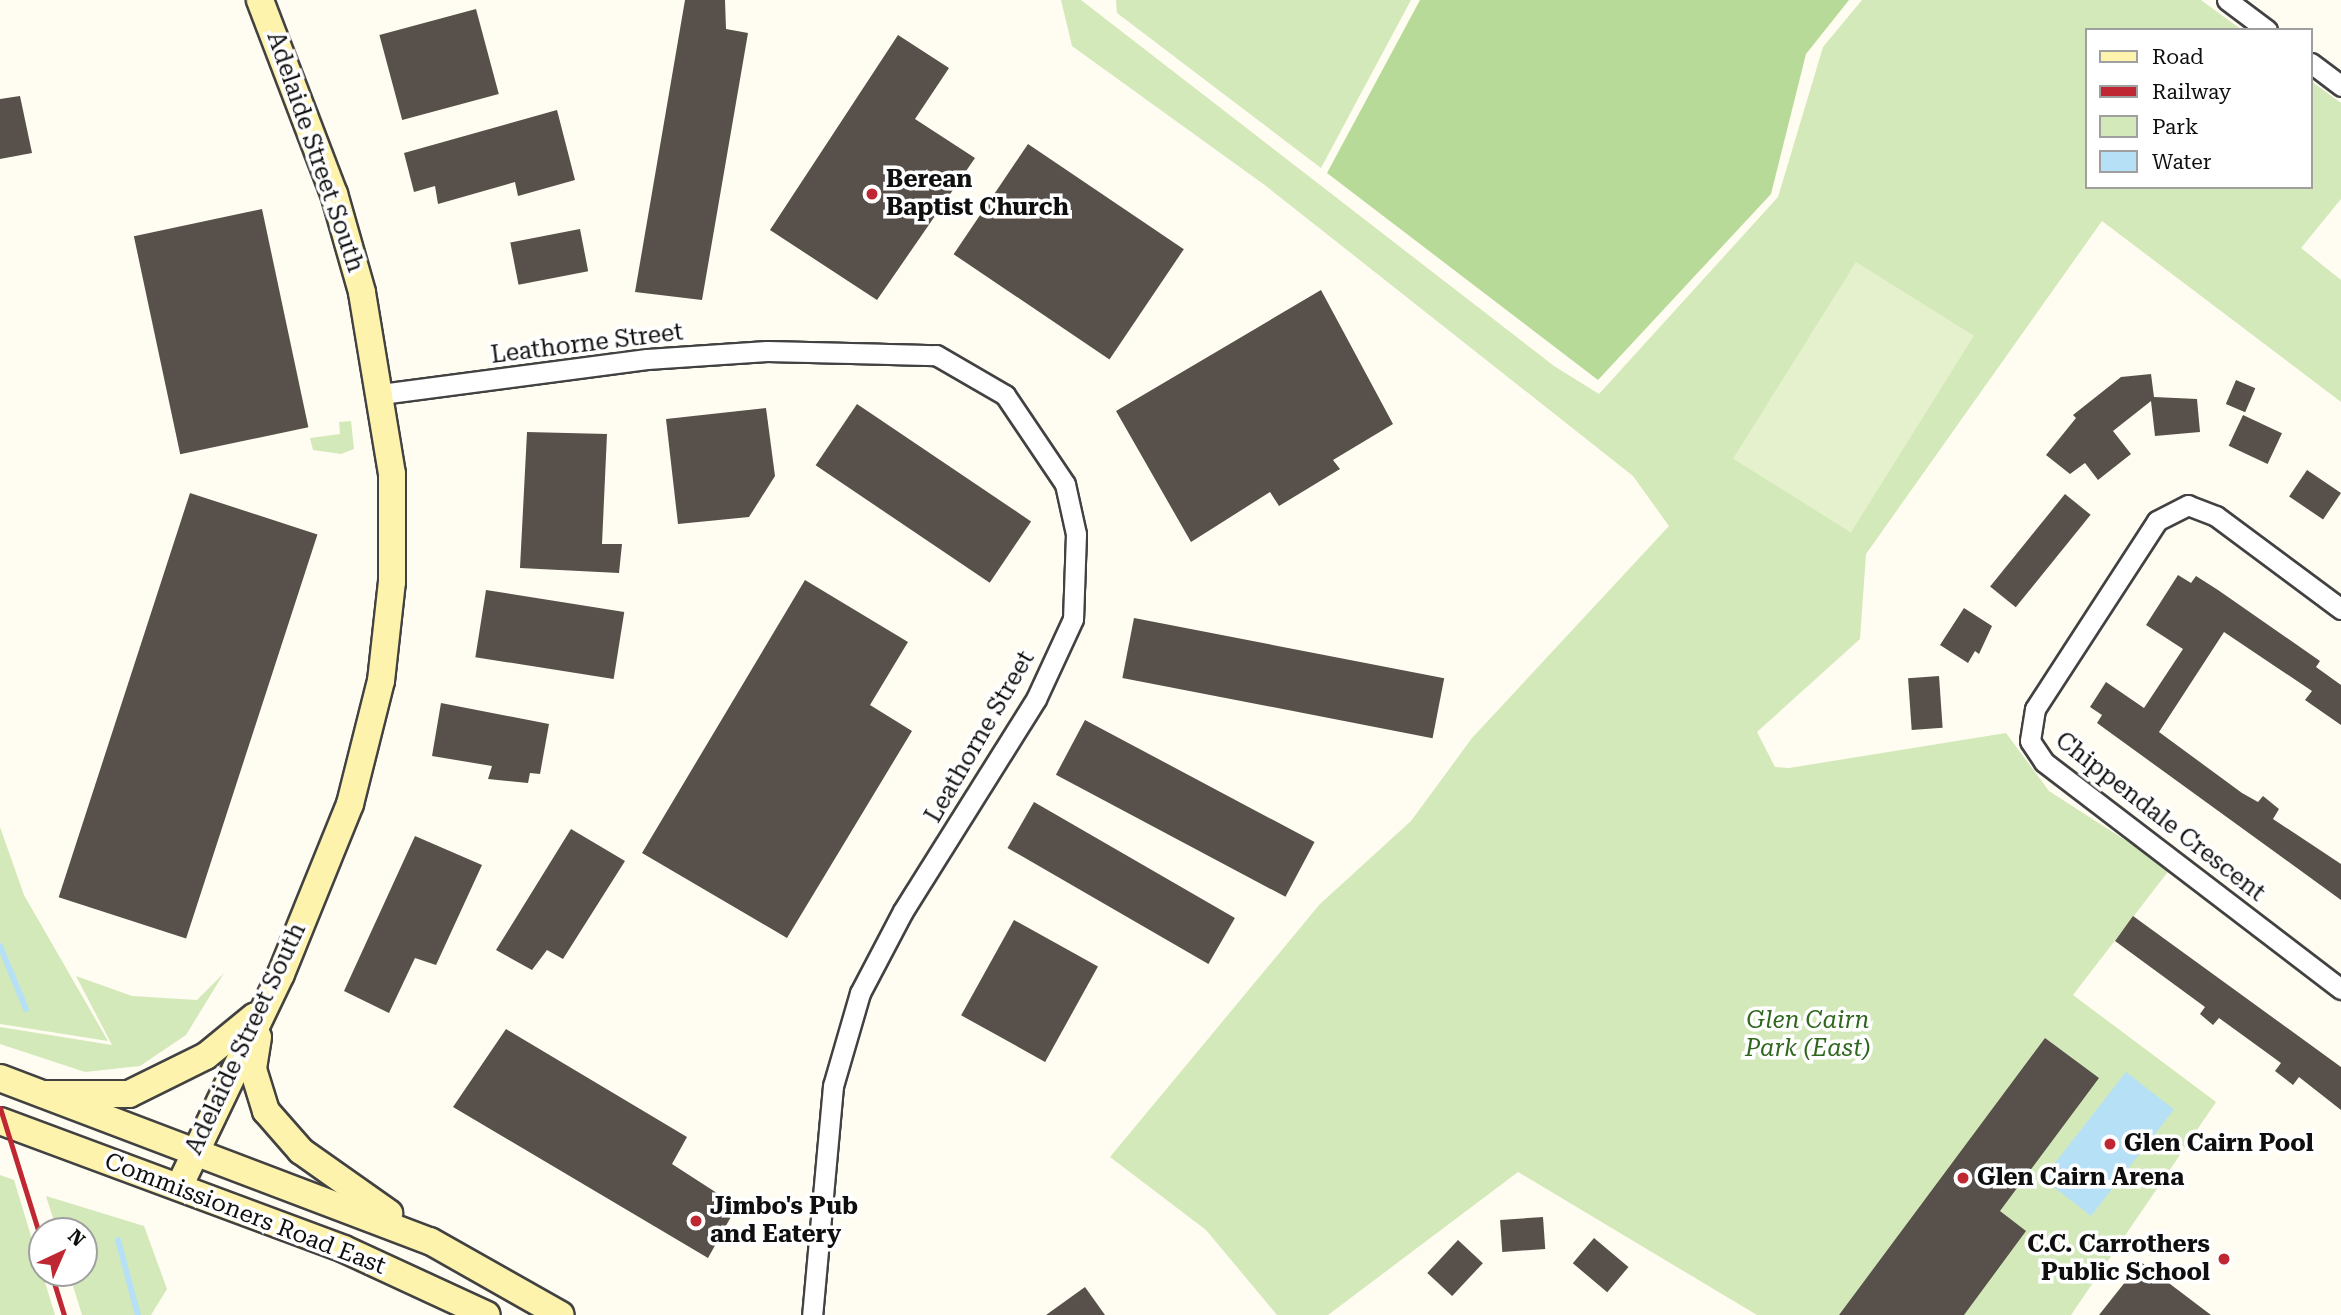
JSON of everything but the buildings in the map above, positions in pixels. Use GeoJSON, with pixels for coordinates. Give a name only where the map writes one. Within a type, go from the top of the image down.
{"type":"FeatureCollection","features":[{"type":"Feature","properties":{"kind":"main road","name":"Adelaide Street South"},"geometry":{"type":"LineString","coordinates":[[179,1187],[192,1153],[261,1011],[350,804],[381,681],[393,528],[382,394],[362,292],[334,194],[260,0]]}},
{"type":"Feature","properties":{"kind":"main road"},"geometry":{"type":"LineString","coordinates":[[35,1094],[129,1094],[206,1056],[261,1011]]}},
{"type":"Feature","properties":{"kind":"main road"},"geometry":{"type":"LineString","coordinates":[[261,1011],[253,1069],[266,1111],[300,1151],[430,1241]]}},
{"type":"Feature","properties":{"kind":"main road","name":"Commissioners Road East"},"geometry":{"type":"LineString","coordinates":[[0,1078],[35,1094],[430,1241],[561,1315]]}},
{"type":"Feature","properties":{"kind":"main road","name":"Commissioners Road East"},"geometry":{"type":"LineString","coordinates":[[0,1121],[344,1250],[487,1315]]}},
{"type":"Feature","properties":{"kind":"street"},"geometry":{"type":"LineString","coordinates":[[2227,0],[2264,28]]}},
{"type":"Feature","properties":{"kind":"street"},"geometry":{"type":"LineString","coordinates":[[2313,65],[2341,86]]}},
{"type":"Feature","properties":{"kind":"street","name":"Leathorne Street"},"geometry":{"type":"LineString","coordinates":[[382,394],[647,359],[767,351],[936,355],[1005,396],[1065,484],[1076,534],[1073,619],[1036,699],[903,911],[860,993],[833,1087],[821,1186],[819,1283],[812,1315]]}},
{"type":"Feature","properties":{"kind":"street","name":"Chippendale Crescent"},"geometry":{"type":"LineString","coordinates":[[2341,609],[2216,516],[2188,505],[2157,521],[2035,709],[2029,741],[2044,762],[2341,989]]}},
{"type":"Feature","properties":{"kind":"green space","name":"Glen Cairn Park (East)"},"geometry":{"type":"Polygon","coordinates":[[[1061,0],[1081,0],[1554,366],[1599,394],[1778,197],[1823,47],[1862,0],[2201,0],[2239,28],[2086,28],[2086,189],[2313,189],[2313,82],[2341,103],[2341,199],[2301,248],[2341,280],[2341,402],[2102,221],[1866,554],[1860,639],[1757,732],[1775,767],[1789,768],[2006,733],[2049,791],[2170,869],[2073,995],[2216,1102],[2071,1315],[1757,1315],[1518,1172],[1328,1315],[1277,1315],[1206,1230],[1110,1157],[1320,904],[1411,821],[1472,738],[1669,526],[1633,476],[1266,186],[1072,46],[1061,0]]]}},
{"type":"Feature","properties":{"kind":"green space"},"geometry":{"type":"Polygon","coordinates":[[[1116,0],[1411,0],[1321,168],[1117,13],[1116,0]]]}},
{"type":"Feature","properties":{"kind":"green space"},"geometry":{"type":"Polygon","coordinates":[[[1420,0],[1849,0],[1806,54],[1771,194],[1598,380],[1327,173],[1420,0]]]}},
{"type":"Feature","properties":{"kind":"green space"},"geometry":{"type":"Polygon","coordinates":[[[1856,262],[1974,336],[1851,532],[1733,459],[1856,262]]]}},
{"type":"Feature","properties":{"kind":"green space"},"geometry":{"type":"Polygon","coordinates":[[[351,421],[354,449],[341,454],[313,450],[310,438],[340,434],[339,422],[351,421]]]}},
{"type":"Feature","properties":{"kind":"green space"},"geometry":{"type":"Polygon","coordinates":[[[0,827],[24,895],[108,1041],[0,1024],[0,827]]]}},
{"type":"Feature","properties":{"kind":"green space"},"geometry":{"type":"Polygon","coordinates":[[[224,973],[186,1035],[140,1066],[85,1072],[0,1044],[0,1027],[112,1045],[76,976],[132,996],[197,1000],[224,973]]]}},
{"type":"Feature","properties":{"kind":"green space"},"geometry":{"type":"Polygon","coordinates":[[[0,1175],[14,1180],[28,1226],[28,1287],[46,1287],[55,1315],[0,1315],[0,1175]]]}},
{"type":"Feature","properties":{"kind":"green space"},"geometry":{"type":"Polygon","coordinates":[[[46,1196],[144,1226],[167,1289],[151,1315],[82,1315],[73,1287],[98,1287],[98,1217],[53,1217],[46,1196]]]}},
{"type":"Feature","properties":{"kind":"water","name":"Glen Cairn Pool"},"geometry":{"type":"Polygon","coordinates":[[[2126,1072],[2174,1110],[2091,1216],[2043,1178],[2126,1072]]]}},
{"type":"Feature","properties":{"kind":"waterway"},"geometry":{"type":"LineString","coordinates":[[0,946],[26,1009]]}},
{"type":"Feature","properties":{"kind":"waterway"},"geometry":{"type":"LineString","coordinates":[[118,1240],[138,1315]]}},
{"type":"Feature","properties":{"kind":"railway"},"geometry":{"type":"LineString","coordinates":[[0,1108],[34,1217]]}},
{"type":"Feature","properties":{"kind":"railway"},"geometry":{"type":"LineString","coordinates":[[55,1287],[64,1315]]}},
{"type":"Feature","properties":{"kind":"place","name":"Berean Baptist Church"},"geometry":{"type":"Point","coordinates":[872,194]}},
{"type":"Feature","properties":{"kind":"place","name":"Glen Cairn Pool"},"geometry":{"type":"Point","coordinates":[2110,1144]}},
{"type":"Feature","properties":{"kind":"place","name":"Glen Cairn Arena"},"geometry":{"type":"Point","coordinates":[1963,1178]}},
{"type":"Feature","properties":{"kind":"place","name":"Jimbo's Pub and Eatery"},"geometry":{"type":"Point","coordinates":[696,1221]}},
{"type":"Feature","properties":{"kind":"place","name":"C.C. Carrothers Public School"},"geometry":{"type":"Point","coordinates":[2224,1259]}}]}
